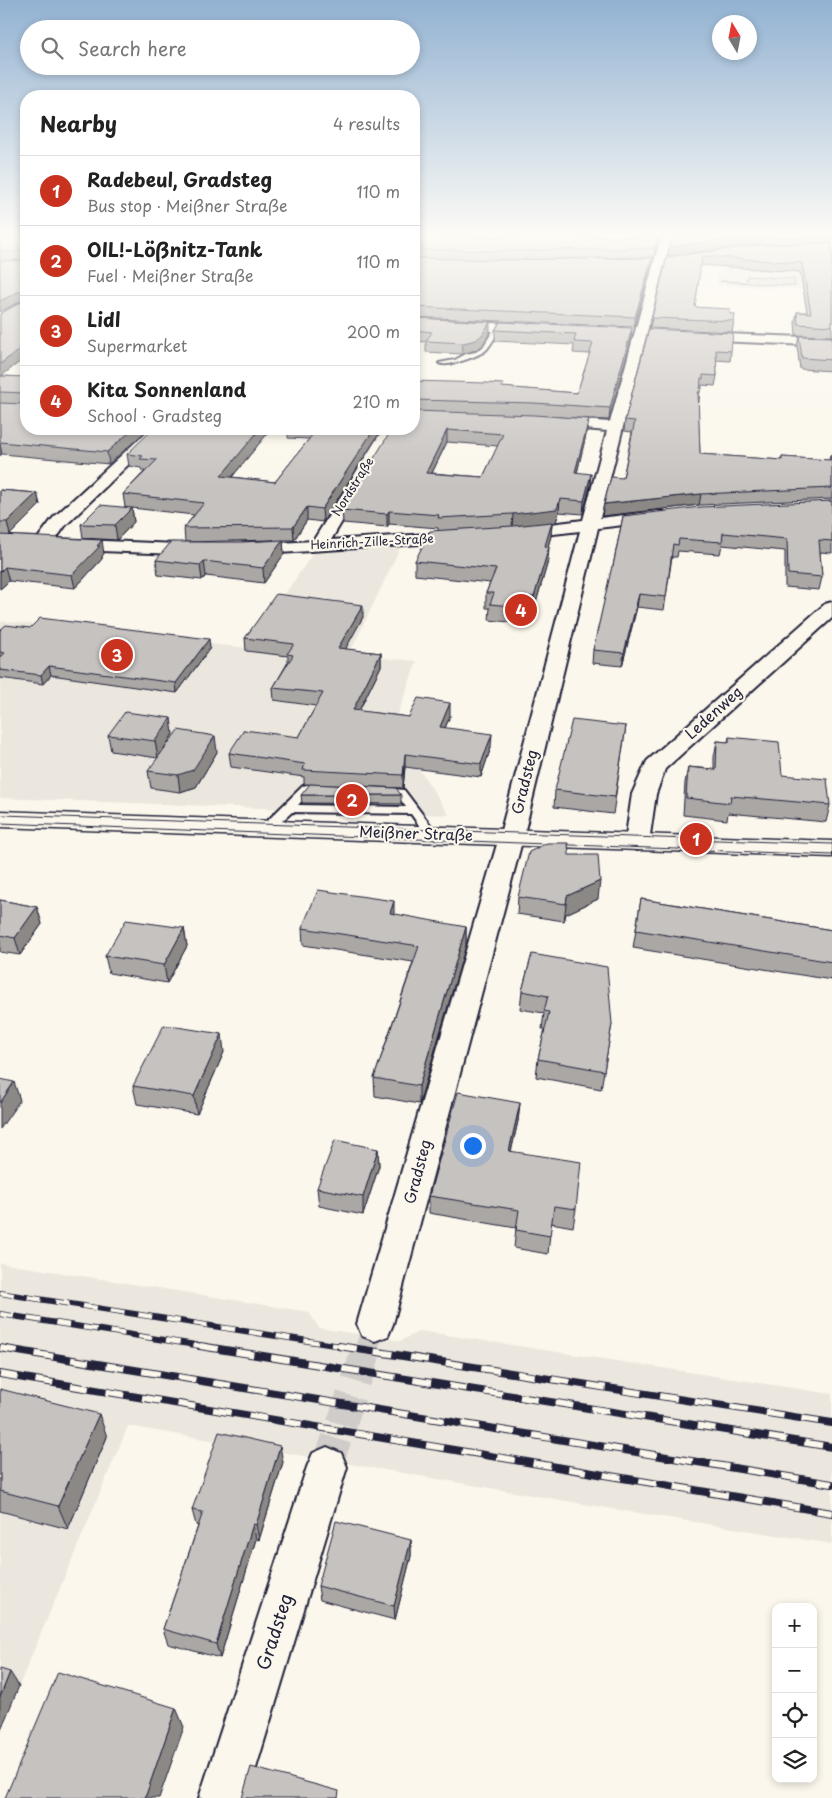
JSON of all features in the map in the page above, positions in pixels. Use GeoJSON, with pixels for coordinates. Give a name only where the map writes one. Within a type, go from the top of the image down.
{"type":"FeatureCollection","features":[{"type":"Feature","properties":{"kind":"main road","name":"Meißner Straße"},"geometry":{"type":"LineString","coordinates":[[0,819],[832,849]]}},
{"type":"Feature","properties":{"kind":"street","name":"Gradsteg"},"geometry":{"type":"LineString","coordinates":[[376,1324],[510,838],[590,524],[644,321]]}},
{"type":"Feature","properties":{"kind":"street"},"geometry":{"type":"LineString","coordinates":[[420,323],[546,330]]}},
{"type":"Feature","properties":{"kind":"street"},"geometry":{"type":"LineString","coordinates":[[689,337],[832,342]]}},
{"type":"Feature","properties":{"kind":"street"},"geometry":{"type":"LineString","coordinates":[[533,421],[616,427]]}},
{"type":"Feature","properties":{"kind":"street"},"geometry":{"type":"LineString","coordinates":[[43,544],[59,522],[152,435]]}},
{"type":"Feature","properties":{"kind":"street","name":"Nordstraße"},"geometry":{"type":"LineString","coordinates":[[318,545],[386,435]]}},
{"type":"Feature","properties":{"kind":"street"},"geometry":{"type":"LineString","coordinates":[[502,534],[673,514]]}},
{"type":"Feature","properties":{"kind":"street","name":"Heinrich-Zille-Straße"},"geometry":{"type":"LineString","coordinates":[[234,550],[473,536]]}},
{"type":"Feature","properties":{"kind":"street"},"geometry":{"type":"LineString","coordinates":[[0,542],[216,550]]}},
{"type":"Feature","properties":{"kind":"street","name":"Ledenweg"},"geometry":{"type":"LineString","coordinates":[[637,842],[644,794],[655,766],[832,608]]}},
{"type":"Feature","properties":{"kind":"street","name":"Gradsteg"},"geometry":{"type":"LineString","coordinates":[[223,1798],[327,1467]]}},
{"type":"Feature","properties":{"kind":"lane"},"geometry":{"type":"LineString","coordinates":[[442,363],[456,362],[468,355],[478,353],[485,348],[498,328]]}},
{"type":"Feature","properties":{"kind":"lane"},"geometry":{"type":"LineString","coordinates":[[266,829],[290,808],[307,788],[335,790]]}},
{"type":"Feature","properties":{"kind":"lane"},"geometry":{"type":"LineString","coordinates":[[372,791],[400,792],[432,835]]}},
{"type":"Feature","properties":{"kind":"lane"},"geometry":{"type":"LineString","coordinates":[[290,808],[413,811]]}},
{"type":"Feature","properties":{"kind":"shaded area"},"geometry":{"type":"Polygon","coordinates":[[[401,546],[349,655],[417,661],[388,741],[422,773],[449,815],[0,798],[0,624],[3,621],[248,648],[315,550],[401,546]]]}},
{"type":"Feature","properties":{"kind":"shaded area"},"geometry":{"type":"Polygon","coordinates":[[[0,1263],[309,1312],[319,1328],[400,1341],[420,1331],[832,1394],[832,1544],[607,1508],[128,1426],[0,1731],[0,1263]]]}},
{"type":"Feature","properties":{"kind":"building"},"geometry":{"type":"Polygon","coordinates":[[[0,321],[20,321],[20,349],[0,364],[0,321]]]}},
{"type":"Feature","properties":{"kind":"building"},"geometry":{"type":"Polygon","coordinates":[[[420,321],[490,322],[482,335],[476,340],[463,343],[426,341],[432,332],[420,331],[420,321]]]}},
{"type":"Feature","properties":{"kind":"building"},"geometry":{"type":"Polygon","coordinates":[[[798,321],[832,321],[832,326],[798,324],[798,321]]]}},
{"type":"Feature","properties":{"kind":"building"},"geometry":{"type":"Polygon","coordinates":[[[500,322],[632,328],[610,408],[534,403],[420,400],[420,381],[503,384],[502,387],[577,393],[593,343],[574,342],[576,334],[495,330],[500,322]]]}},
{"type":"Feature","properties":{"kind":"building"},"geometry":{"type":"Polygon","coordinates":[[[649,329],[733,333],[731,351],[716,350],[717,376],[703,375],[703,379],[701,378],[700,392],[698,392],[700,454],[782,460],[782,457],[831,460],[830,455],[832,455],[832,488],[701,494],[604,504],[611,477],[623,478],[635,421],[625,420],[649,329]]]}},
{"type":"Feature","properties":{"kind":"building"},"geometry":{"type":"Polygon","coordinates":[[[799,336],[832,337],[832,360],[802,358],[799,336]]]}},
{"type":"Feature","properties":{"kind":"building"},"geometry":{"type":"Polygon","coordinates":[[[0,376],[20,377],[20,393],[0,392],[0,376]]]}},
{"type":"Feature","properties":{"kind":"building"},"geometry":{"type":"Polygon","coordinates":[[[0,403],[20,404],[20,435],[126,435],[107,452],[0,442],[0,403]]]}},
{"type":"Feature","properties":{"kind":"building"},"geometry":{"type":"Polygon","coordinates":[[[420,411],[589,419],[575,472],[591,474],[584,501],[560,499],[557,509],[513,514],[438,518],[439,515],[389,511],[387,514],[342,510],[388,435],[420,435],[420,411]],[[447,430],[426,473],[483,477],[503,434],[447,430]]]}},
{"type":"Feature","properties":{"kind":"building"},"geometry":{"type":"Polygon","coordinates":[[[147,435],[255,435],[221,476],[275,482],[312,435],[370,435],[322,509],[307,507],[293,527],[184,528],[204,503],[123,494],[157,460],[140,459],[143,456],[127,454],[147,435]]]}},
{"type":"Feature","properties":{"kind":"building"},"geometry":{"type":"Polygon","coordinates":[[[0,490],[37,493],[7,522],[0,522],[0,490]]]}},
{"type":"Feature","properties":{"kind":"building"},"geometry":{"type":"Polygon","coordinates":[[[832,501],[832,541],[819,540],[822,577],[788,574],[787,539],[723,533],[722,542],[679,539],[678,545],[673,544],[666,597],[639,594],[624,653],[593,650],[623,516],[701,507],[832,501]]]}},
{"type":"Feature","properties":{"kind":"building"},"geometry":{"type":"Polygon","coordinates":[[[100,505],[132,508],[115,525],[81,524],[100,505]]]}},
{"type":"Feature","properties":{"kind":"building"},"geometry":{"type":"Polygon","coordinates":[[[552,522],[545,546],[549,547],[534,597],[525,596],[521,607],[490,604],[494,593],[486,593],[496,569],[415,561],[430,531],[552,522]]]}},
{"type":"Feature","properties":{"kind":"building"},"geometry":{"type":"Polygon","coordinates":[[[0,535],[102,540],[97,546],[100,546],[72,575],[5,567],[0,572],[0,535]]]}},
{"type":"Feature","properties":{"kind":"building"},"geometry":{"type":"Polygon","coordinates":[[[283,540],[263,568],[204,561],[200,565],[156,560],[171,542],[283,540]]]}},
{"type":"Feature","properties":{"kind":"building"},"geometry":{"type":"Polygon","coordinates":[[[276,594],[363,605],[338,648],[381,653],[353,710],[409,717],[418,698],[450,703],[440,727],[492,734],[481,764],[405,754],[403,775],[303,770],[305,764],[229,753],[244,730],[299,737],[323,693],[273,688],[293,655],[287,654],[294,644],[245,638],[276,594]]]}},
{"type":"Feature","properties":{"kind":"building"},"geometry":{"type":"Polygon","coordinates":[[[40,618],[209,639],[176,683],[49,666],[41,675],[0,670],[0,658],[5,653],[0,652],[0,630],[6,625],[30,628],[40,618]]]}},
{"type":"Feature","properties":{"kind":"building"},"geometry":{"type":"Polygon","coordinates":[[[125,712],[171,718],[155,741],[108,735],[125,712]]]}},
{"type":"Feature","properties":{"kind":"building"},"geometry":{"type":"Polygon","coordinates":[[[572,720],[626,726],[615,797],[555,790],[572,720]]]}},
{"type":"Feature","properties":{"kind":"building"},"geometry":{"type":"Polygon","coordinates":[[[178,730],[215,736],[193,770],[178,775],[148,771],[178,730]]]}},
{"type":"Feature","properties":{"kind":"building"},"geometry":{"type":"Polygon","coordinates":[[[729,737],[779,742],[782,775],[827,779],[830,805],[731,796],[730,803],[686,798],[688,767],[716,770],[717,741],[729,742],[729,737]]]}},
{"type":"Feature","properties":{"kind":"building"},"geometry":{"type":"Polygon","coordinates":[[[310,784],[396,788],[401,795],[301,795],[310,784]]]}},
{"type":"Feature","properties":{"kind":"building"},"geometry":{"type":"Polygon","coordinates":[[[547,843],[568,843],[569,855],[598,855],[600,881],[567,896],[566,904],[518,897],[529,852],[547,843]]]}},
{"type":"Feature","properties":{"kind":"building"},"geometry":{"type":"Polygon","coordinates":[[[318,890],[394,901],[390,913],[466,927],[419,1086],[374,1078],[419,946],[302,928],[318,890]]]}},
{"type":"Feature","properties":{"kind":"building"},"geometry":{"type":"Polygon","coordinates":[[[641,899],[832,930],[832,962],[636,930],[641,899]]]}},
{"type":"Feature","properties":{"kind":"building"},"geometry":{"type":"Polygon","coordinates":[[[0,900],[37,907],[15,938],[0,935],[0,900]]]}},
{"type":"Feature","properties":{"kind":"building"},"geometry":{"type":"Polygon","coordinates":[[[126,920],[184,928],[164,965],[105,956],[126,920]]]}},
{"type":"Feature","properties":{"kind":"building"},"geometry":{"type":"Polygon","coordinates":[[[532,954],[607,967],[612,1024],[604,1071],[538,1059],[549,1012],[544,1011],[548,996],[522,991],[532,954]]]}},
{"type":"Feature","properties":{"kind":"building"},"geometry":{"type":"Polygon","coordinates":[[[164,1025],[222,1034],[194,1096],[133,1086],[164,1025]]]}},
{"type":"Feature","properties":{"kind":"building"},"geometry":{"type":"Polygon","coordinates":[[[0,1079],[14,1082],[0,1103],[0,1079]]]}},
{"type":"Feature","properties":{"kind":"building"},"geometry":{"type":"Polygon","coordinates":[[[458,1092],[520,1103],[509,1151],[581,1162],[576,1209],[554,1206],[550,1236],[516,1230],[519,1210],[429,1196],[458,1092]]]}},
{"type":"Feature","properties":{"kind":"building"},"geometry":{"type":"Polygon","coordinates":[[[335,1140],[378,1149],[363,1197],[317,1188],[335,1140]]]}},
{"type":"Feature","properties":{"kind":"building"},"geometry":{"type":"Polygon","coordinates":[[[0,1389],[99,1414],[58,1506],[0,1491],[0,1389]]]}},
{"type":"Feature","properties":{"kind":"building"},"geometry":{"type":"Polygon","coordinates":[[[219,1432],[280,1446],[256,1525],[253,1524],[216,1644],[163,1629],[203,1512],[192,1510],[219,1432]]]}},
{"type":"Feature","properties":{"kind":"building"},"geometry":{"type":"Polygon","coordinates":[[[336,1521],[411,1540],[394,1606],[318,1586],[336,1521]]]}},
{"type":"Feature","properties":{"kind":"building"},"geometry":{"type":"Polygon","coordinates":[[[0,1669],[10,1672],[0,1697],[0,1669]]]}},
{"type":"Feature","properties":{"kind":"building"},"geometry":{"type":"Polygon","coordinates":[[[58,1672],[176,1708],[145,1798],[5,1798],[58,1672]]]}},
{"type":"Feature","properties":{"kind":"building"},"geometry":{"type":"Polygon","coordinates":[[[251,1767],[339,1791],[338,1798],[242,1798],[251,1767]]]}},
{"type":"Feature","properties":{"kind":"tunnel"},"geometry":{"type":"LineString","coordinates":[[367,1347],[375,1324]]}},
{"type":"Feature","properties":{"kind":"tunnel"},"geometry":{"type":"LineString","coordinates":[[327,1467],[368,1346]]}},
{"type":"Feature","properties":{"kind":"tram line"},"geometry":{"type":"LineString","coordinates":[[3,815],[832,844]]}},
{"type":"Feature","properties":{"kind":"tram line"},"geometry":{"type":"LineString","coordinates":[[0,823],[832,855]]}},
{"type":"Feature","properties":{"kind":"railway"},"geometry":{"type":"LineString","coordinates":[[0,1293],[347,1347]]}},
{"type":"Feature","properties":{"kind":"railway"},"geometry":{"type":"LineString","coordinates":[[0,1314],[208,1347]]}},
{"type":"Feature","properties":{"kind":"railway"},"geometry":{"type":"LineString","coordinates":[[200,1346],[832,1447]]}},
{"type":"Feature","properties":{"kind":"railway"},"geometry":{"type":"LineString","coordinates":[[339,1346],[832,1423]]}},
{"type":"Feature","properties":{"kind":"railway"},"geometry":{"type":"LineString","coordinates":[[0,1348],[832,1484]]}},
{"type":"Feature","properties":{"kind":"railway"},"geometry":{"type":"LineString","coordinates":[[0,1374],[832,1513]]}},
{"type":"Feature","properties":{"kind":"place","name":"Kita Sonnenland"},"geometry":{"type":"Point","coordinates":[521,610]}},
{"type":"Feature","properties":{"kind":"place","name":"Lidl"},"geometry":{"type":"Point","coordinates":[117,655]}},
{"type":"Feature","properties":{"kind":"place","name":"OIL!-Lößnitz-Tank"},"geometry":{"type":"Point","coordinates":[352,800]}},
{"type":"Feature","properties":{"kind":"place","name":"Radebeul, Gradsteg"},"geometry":{"type":"Point","coordinates":[696,839]}}]}
